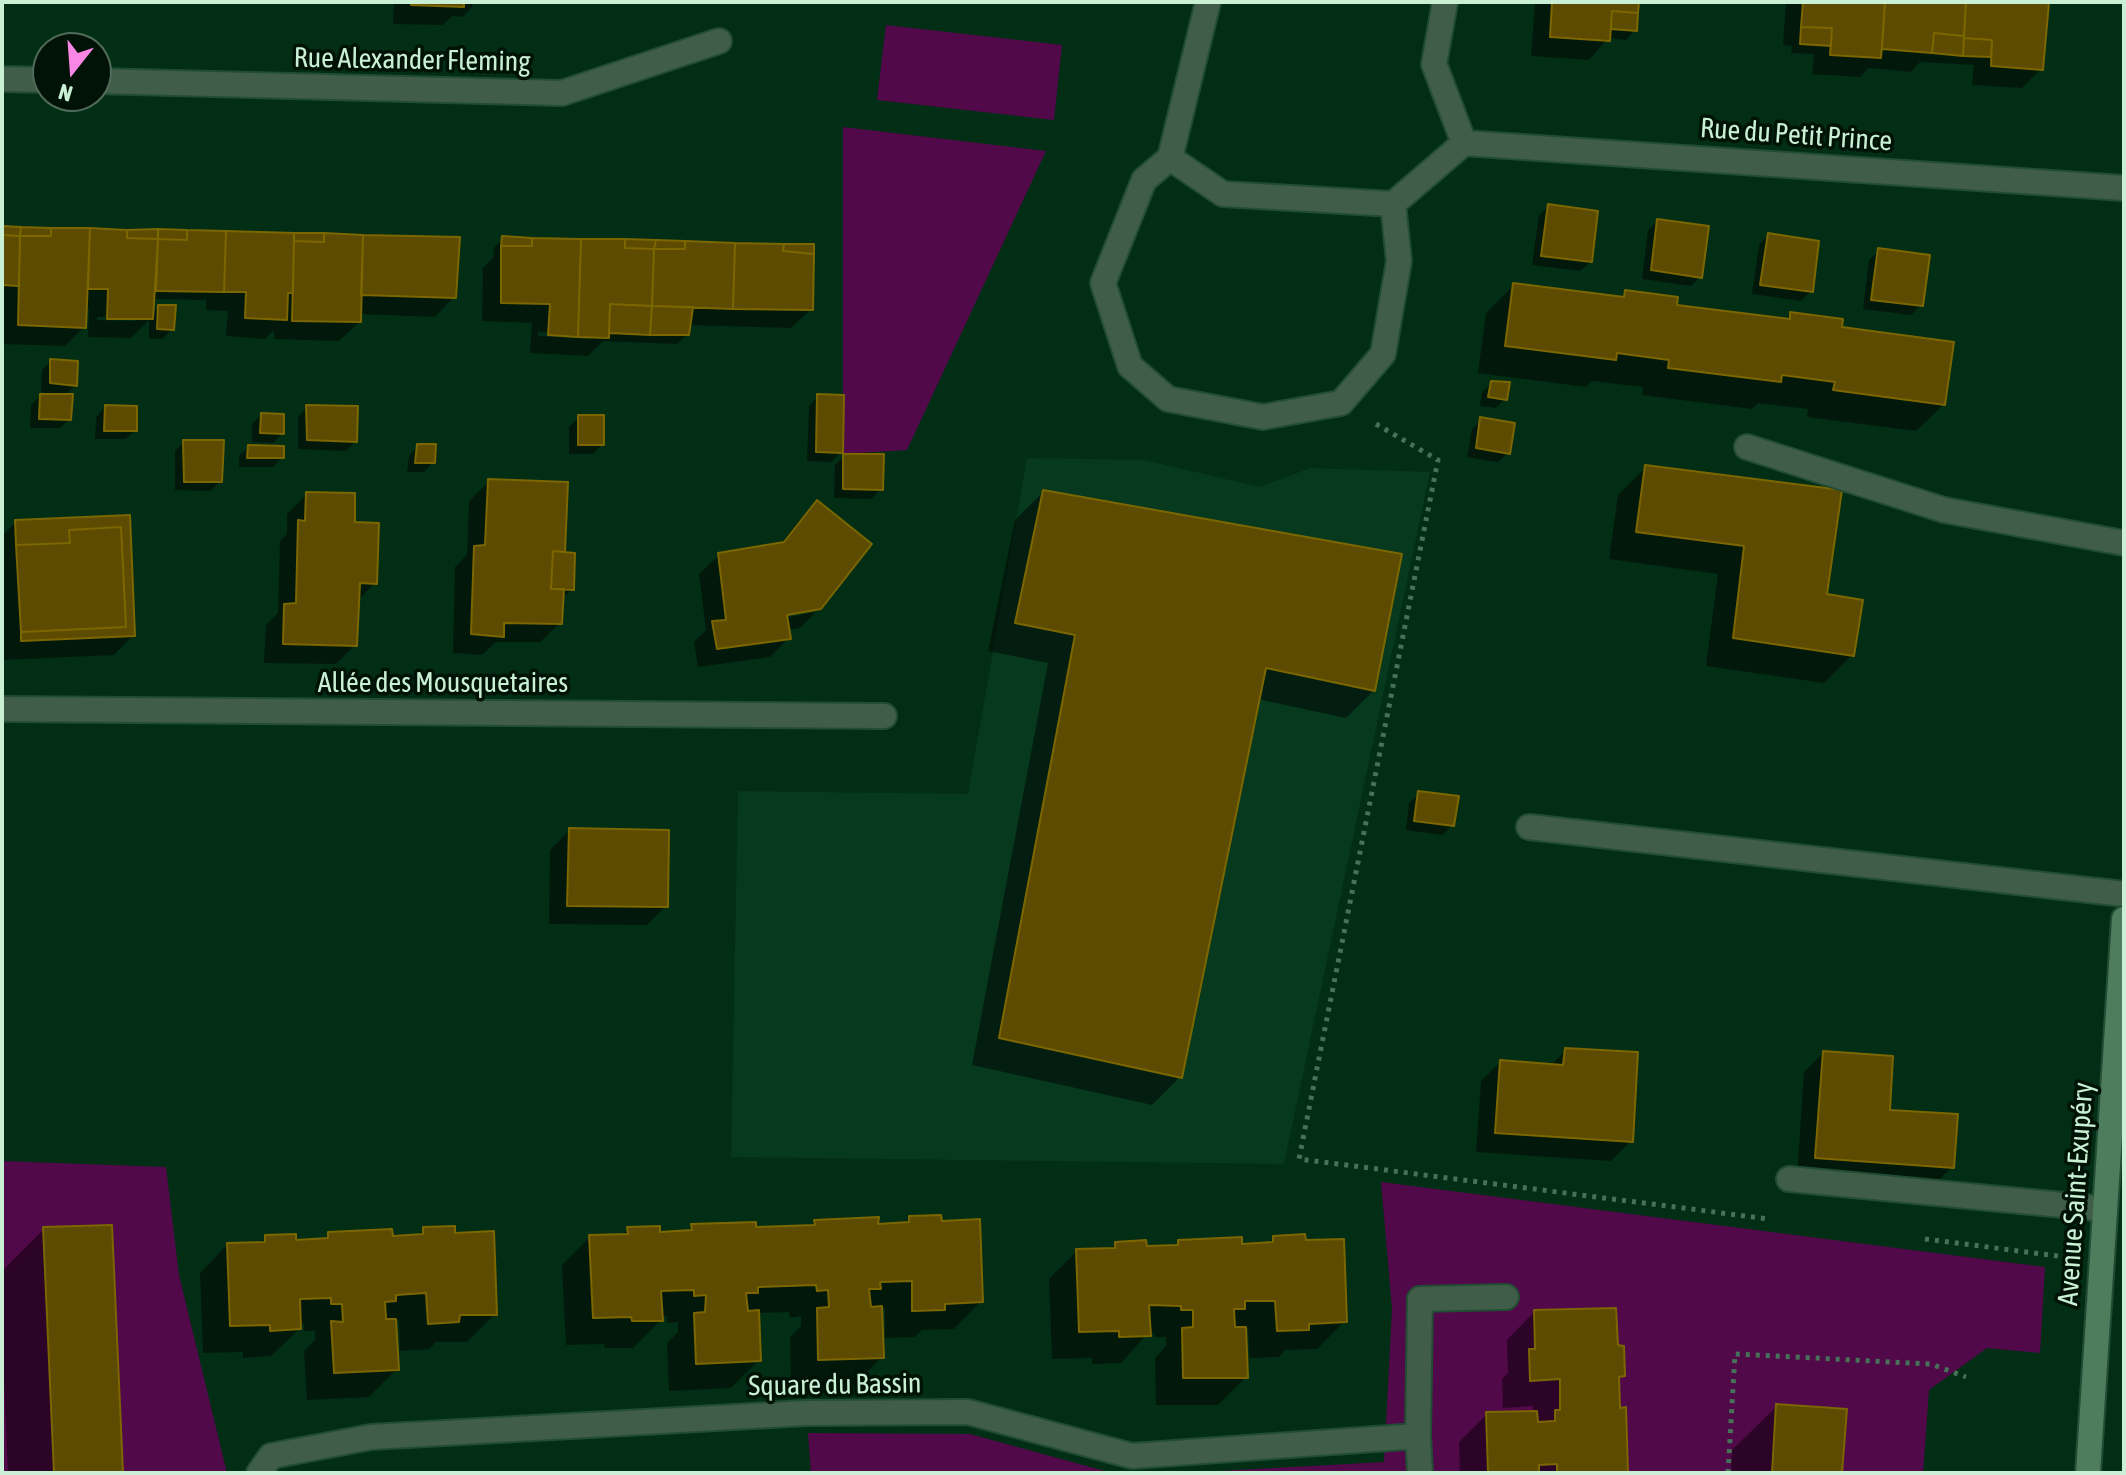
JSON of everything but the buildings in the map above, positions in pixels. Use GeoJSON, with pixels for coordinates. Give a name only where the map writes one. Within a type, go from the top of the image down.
{"type":"FeatureCollection","features":[{"type":"Feature","properties":{"kind":"main road","name":"Avenue Saint-Exupéry"},"geometry":{"type":"LineString","coordinates":[[2088,1473],[2102,1262],[2112,1194],[2124,919]]}},
{"type":"Feature","properties":{"kind":"street"},"geometry":{"type":"LineString","coordinates":[[1208,2],[1170,158],[1144,180],[1103,283],[1130,366],[1168,399],[1263,417],[1341,403],[1383,354],[1399,261],[1393,204]]}},
{"type":"Feature","properties":{"kind":"street"},"geometry":{"type":"LineString","coordinates":[[1170,158],[1223,194],[1393,204],[1464,143],[1434,64],[1445,2]]}},
{"type":"Feature","properties":{"kind":"street","name":"Rue Alexander Fleming"},"geometry":{"type":"LineString","coordinates":[[112,81],[562,93],[719,41]]}},
{"type":"Feature","properties":{"kind":"street"},"geometry":{"type":"LineString","coordinates":[[2,79],[32,80]]}},
{"type":"Feature","properties":{"kind":"street","name":"Rue du Petit Prince"},"geometry":{"type":"LineString","coordinates":[[1464,143],[2124,188]]}},
{"type":"Feature","properties":{"kind":"street"},"geometry":{"type":"LineString","coordinates":[[1747,447],[1944,510],[2124,543]]}},
{"type":"Feature","properties":{"kind":"street","name":"Allée des Mousquetaires"},"geometry":{"type":"LineString","coordinates":[[2,709],[884,716]]}},
{"type":"Feature","properties":{"kind":"street"},"geometry":{"type":"LineString","coordinates":[[1529,827],[2124,894]]}},
{"type":"Feature","properties":{"kind":"street"},"geometry":{"type":"LineString","coordinates":[[1789,1179],[2112,1194]]}},
{"type":"Feature","properties":{"kind":"street"},"geometry":{"type":"LineString","coordinates":[[1420,1473],[1420,1299],[1506,1297]]}},
{"type":"Feature","properties":{"kind":"street","name":"Square du Bassin"},"geometry":{"type":"LineString","coordinates":[[259,1473],[271,1456],[371,1437],[807,1413],[968,1412],[1132,1456],[1418,1436]]}},
{"type":"Feature","properties":{"kind":"path"},"geometry":{"type":"LineString","coordinates":[[1341,403],[1438,460],[1299,1159],[1783,1221]]}},
{"type":"Feature","properties":{"kind":"path"},"geometry":{"type":"LineString","coordinates":[[1923,1239],[2102,1262]]}},
{"type":"Feature","properties":{"kind":"path"},"geometry":{"type":"LineString","coordinates":[[1728,1473],[1735,1354],[1931,1364],[1966,1377]]}},
{"type":"Feature","properties":{"kind":"shaded area"},"geometry":{"type":"Polygon","coordinates":[[[886,25],[1062,45],[1054,120],[877,100],[886,25]]]}},
{"type":"Feature","properties":{"kind":"shaded area"},"geometry":{"type":"Polygon","coordinates":[[[843,127],[1046,151],[907,450],[843,454],[843,127]]]}},
{"type":"Feature","properties":{"kind":"shaded area"},"geometry":{"type":"Polygon","coordinates":[[[1027,458],[1144,460],[1260,487],[1310,468],[1430,472],[1284,1164],[731,1157],[738,791],[968,794],[1027,458]]]}},
{"type":"Feature","properties":{"kind":"shaded area"},"geometry":{"type":"Polygon","coordinates":[[[2,1161],[166,1167],[179,1275],[227,1473],[2,1473],[2,1161]]]}},
{"type":"Feature","properties":{"kind":"shaded area"},"geometry":{"type":"Polygon","coordinates":[[[1381,1182],[2045,1267],[2040,1353],[1987,1348],[1929,1390],[1923,1473],[1182,1473],[1384,1462],[1392,1309],[1381,1182]]]}},
{"type":"Feature","properties":{"kind":"shaded area"},"geometry":{"type":"Polygon","coordinates":[[[808,1433],[970,1434],[1112,1473],[811,1473],[808,1433]]]}}]}
